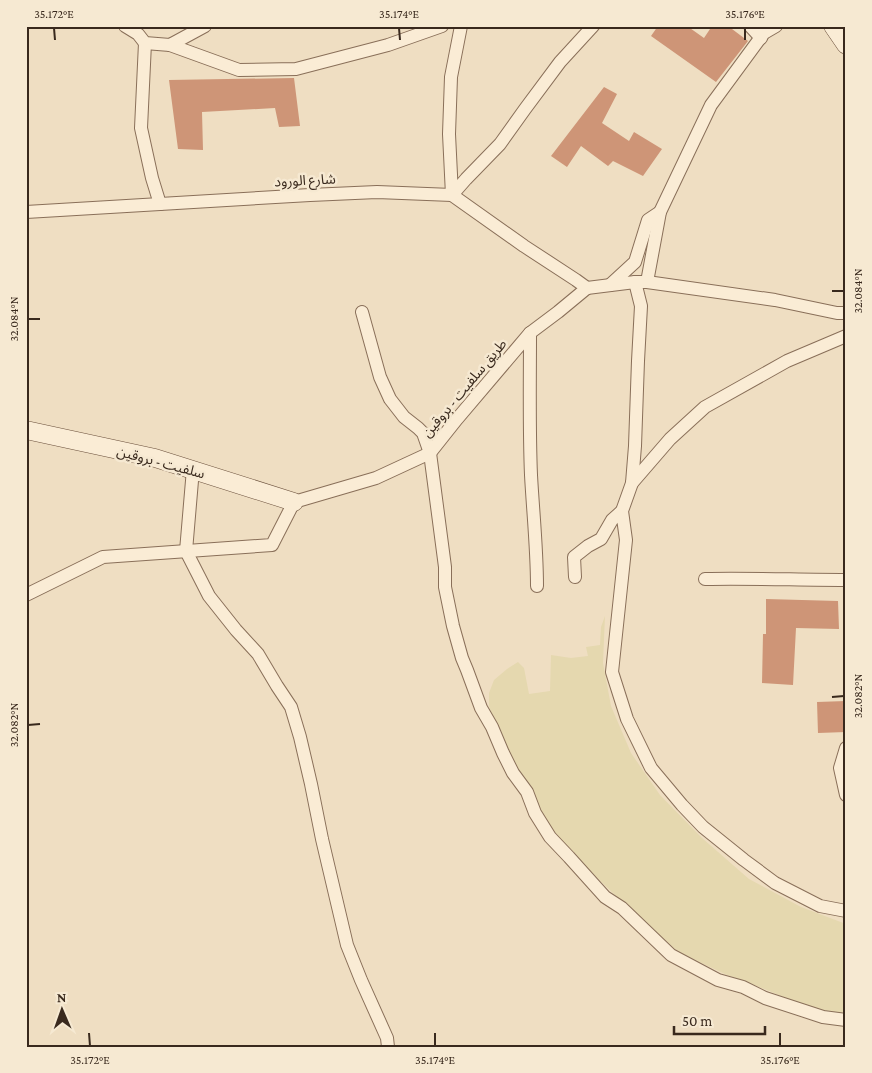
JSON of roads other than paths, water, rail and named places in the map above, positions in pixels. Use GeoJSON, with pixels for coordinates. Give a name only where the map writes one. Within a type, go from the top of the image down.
{"type":"FeatureCollection","features":[{"type":"Feature","properties":{"kind":"main road"},"geometry":{"type":"LineString","coordinates":[[833,26],[846,45]]}},
{"type":"Feature","properties":{"kind":"main road"},"geometry":{"type":"LineString","coordinates":[[843,26],[846,31]]}},
{"type":"Feature","properties":{"kind":"main road","name":"سلفيت - بروقين"},"geometry":{"type":"LineString","coordinates":[[26,430],[155,458],[294,502]]}},
{"type":"Feature","properties":{"kind":"street"},"geometry":{"type":"LineString","coordinates":[[125,26],[138,34],[146,42],[170,44],[239,70],[296,69],[388,45],[442,26]]}},
{"type":"Feature","properties":{"kind":"street"},"geometry":{"type":"LineString","coordinates":[[170,44],[205,26]]}},
{"type":"Feature","properties":{"kind":"street"},"geometry":{"type":"LineString","coordinates":[[452,195],[449,134],[451,77],[461,26]]}},
{"type":"Feature","properties":{"kind":"street"},"geometry":{"type":"LineString","coordinates":[[452,195],[500,144],[560,62],[593,26]]}},
{"type":"Feature","properties":{"kind":"street"},"geometry":{"type":"LineString","coordinates":[[750,26],[761,38]]}},
{"type":"Feature","properties":{"kind":"street"},"geometry":{"type":"LineString","coordinates":[[776,26],[764,33],[711,105],[660,212],[641,282],[636,446],[632,483],[622,511],[626,540],[612,672],[627,719],[650,768],[703,827],[775,883],[820,906],[846,911]]}},
{"type":"Feature","properties":{"kind":"street"},"geometry":{"type":"LineString","coordinates":[[146,42],[140,128],[160,204]]}},
{"type":"Feature","properties":{"kind":"street","name":"شارع الورود"},"geometry":{"type":"LineString","coordinates":[[26,212],[310,194],[367,192],[452,195]]}},
{"type":"Feature","properties":{"kind":"street"},"geometry":{"type":"LineString","coordinates":[[452,195],[587,288],[641,282],[775,300],[846,314]]}},
{"type":"Feature","properties":{"kind":"street"},"geometry":{"type":"LineString","coordinates":[[610,285],[635,262],[648,220],[660,212]]}},
{"type":"Feature","properties":{"kind":"street","name":"طريق سلفيت - بروقين"},"geometry":{"type":"LineString","coordinates":[[294,502],[376,478],[430,452],[530,333],[587,288]]}},
{"type":"Feature","properties":{"kind":"street"},"geometry":{"type":"LineString","coordinates":[[362,312],[380,377],[388,394],[404,417],[423,433],[430,452],[445,567],[445,587],[462,658],[481,708],[492,727],[503,753],[513,773],[527,792],[535,813],[550,837],[605,896],[622,908],[671,955],[718,980],[743,987],[765,998],[823,1017],[846,1020]]}},
{"type":"Feature","properties":{"kind":"street"},"geometry":{"type":"LineString","coordinates":[[530,333],[531,472],[538,586]]}},
{"type":"Feature","properties":{"kind":"street"},"geometry":{"type":"LineString","coordinates":[[632,483],[670,440],[705,407],[787,361],[846,336]]}},
{"type":"Feature","properties":{"kind":"street"},"geometry":{"type":"LineString","coordinates":[[193,469],[186,551],[209,596],[258,654],[290,707],[311,784],[347,945],[387,1038],[388,1047]]}},
{"type":"Feature","properties":{"kind":"street"},"geometry":{"type":"LineString","coordinates":[[26,596],[103,557],[272,545],[294,502]]}},
{"type":"Feature","properties":{"kind":"street"},"geometry":{"type":"LineString","coordinates":[[575,577],[574,557],[601,539],[612,520],[622,511]]}},
{"type":"Feature","properties":{"kind":"street"},"geometry":{"type":"LineString","coordinates":[[705,579],[846,580]]}},
{"type":"Feature","properties":{"kind":"street"},"geometry":{"type":"LineString","coordinates":[[846,748],[840,768],[846,795]]}}]}
